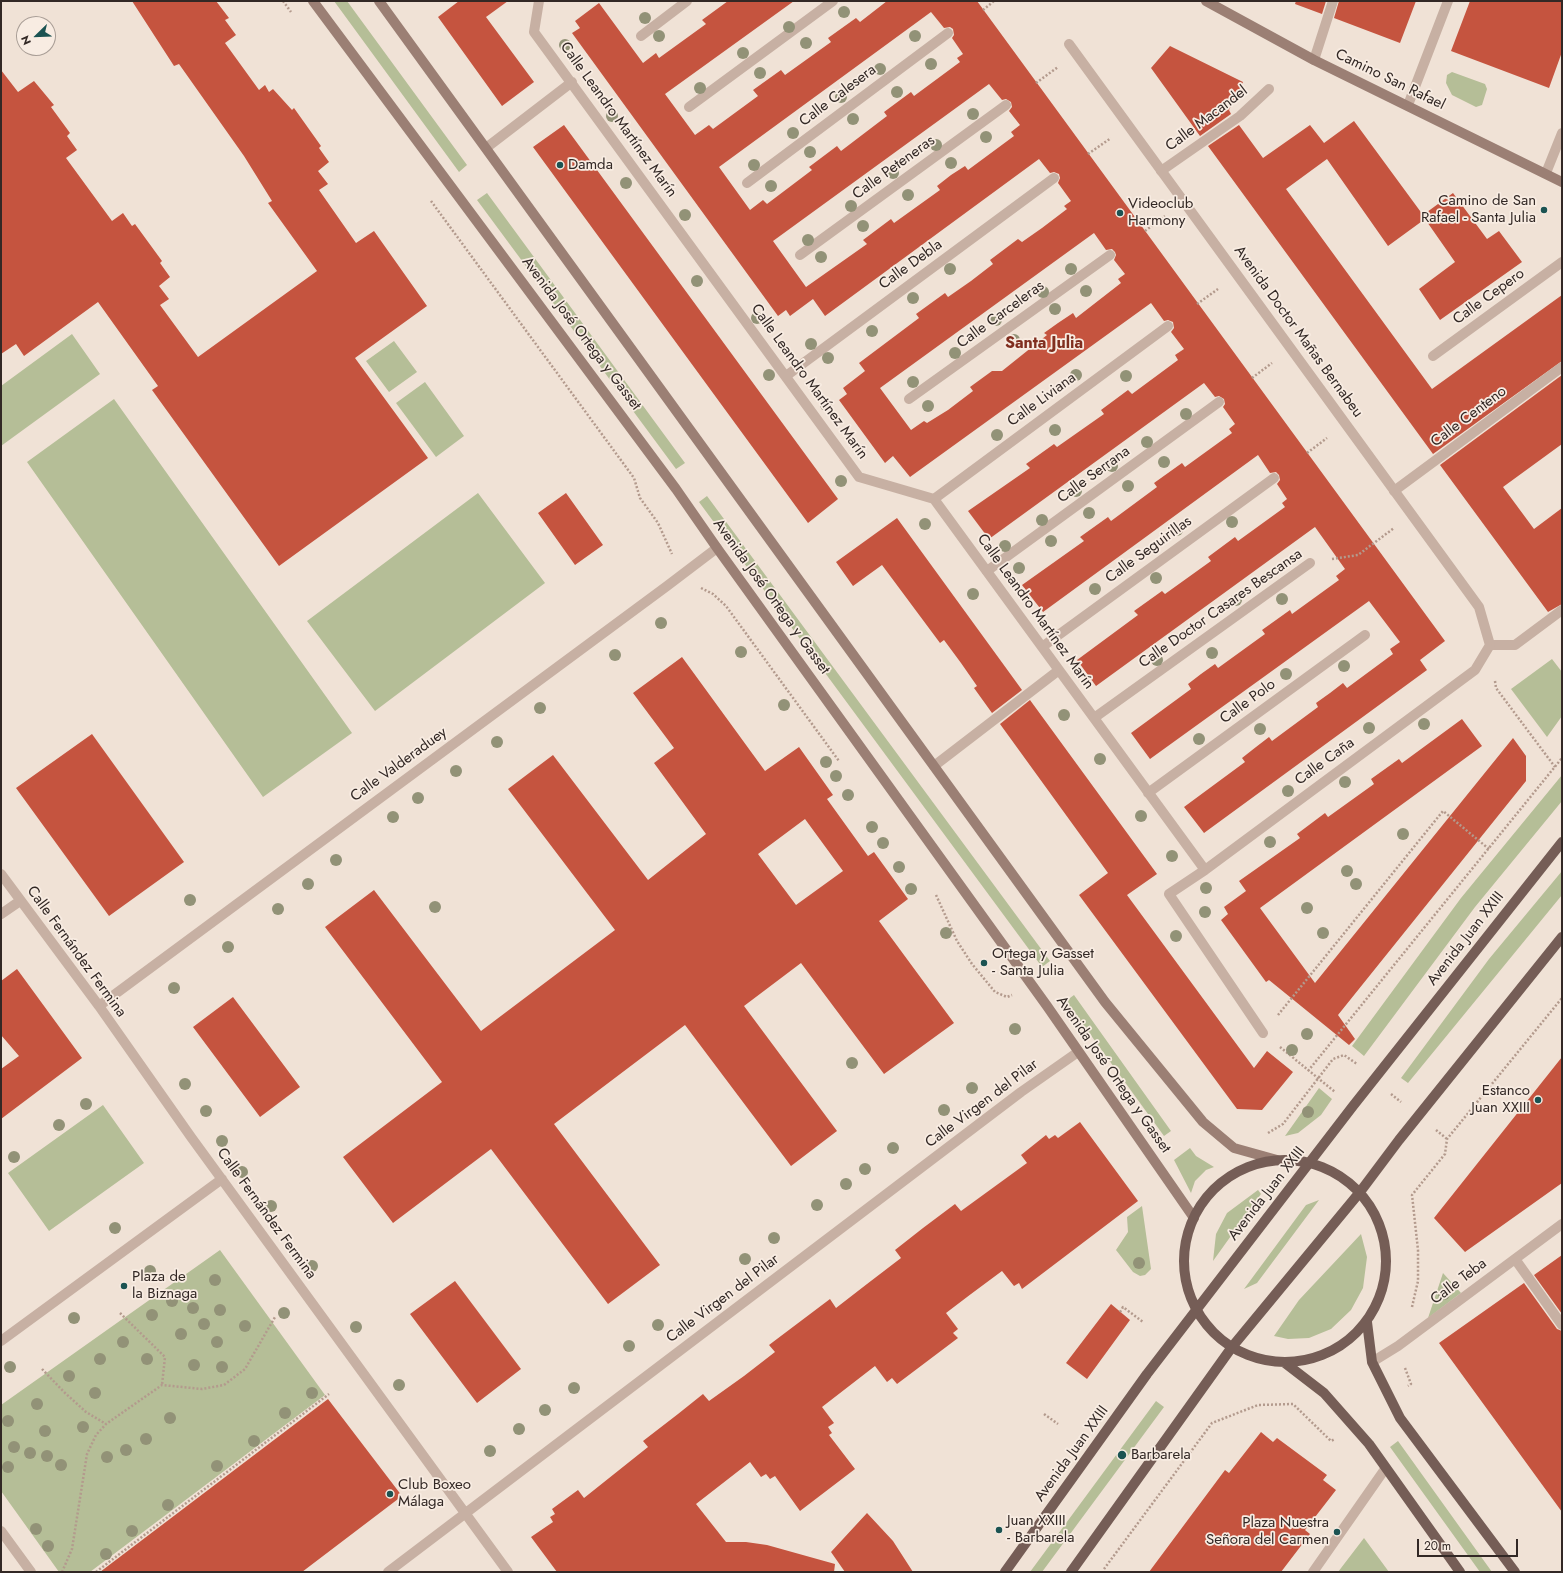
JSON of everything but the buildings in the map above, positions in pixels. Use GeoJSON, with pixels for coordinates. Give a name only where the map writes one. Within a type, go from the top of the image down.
{"type":"FeatureCollection","features":[{"type":"Feature","properties":{"kind":"main road","name":"Avenida José Ortega y Gasset"},"geometry":{"type":"LineString","coordinates":[[314,1],[676,489],[1047,1006],[1194,1218]]}},
{"type":"Feature","properties":{"kind":"main road","name":"Avenida José Ortega y Gasset"},"geometry":{"type":"LineString","coordinates":[[379,1],[1105,1002],[1203,1122],[1234,1148],[1277,1160]]}},
{"type":"Feature","properties":{"kind":"main road","name":"Camino San Rafael"},"geometry":{"type":"LineString","coordinates":[[1206,1],[1314,60],[1562,182]]}},
{"type":"Feature","properties":{"kind":"main road","name":"Avenida Juan XXIII"},"geometry":{"type":"LineString","coordinates":[[1005,1572],[1147,1374],[1353,1106],[1562,842]]}},
{"type":"Feature","properties":{"kind":"main road"},"geometry":{"type":"LineString","coordinates":[[1071,1572],[1232,1347],[1360,1192],[1398,1140],[1562,937]]}},
{"type":"Feature","properties":{"kind":"main road"},"geometry":{"type":"LineString","coordinates":[[1277,1160],[1310,1162],[1337,1174],[1360,1192],[1383,1233],[1386,1280],[1367,1322],[1350,1340],[1331,1352],[1308,1361],[1285,1363],[1257,1359],[1232,1347],[1212,1331],[1197,1310],[1186,1280],[1185,1248],[1194,1218],[1208,1195],[1228,1177],[1251,1165],[1277,1160]]}},
{"type":"Feature","properties":{"kind":"main road"},"geometry":{"type":"LineString","coordinates":[[1367,1322],[1372,1362],[1400,1418],[1515,1572]]}},
{"type":"Feature","properties":{"kind":"main road"},"geometry":{"type":"LineString","coordinates":[[1285,1363],[1324,1394],[1368,1444],[1459,1572]]}},
{"type":"Feature","properties":{"kind":"street","name":"Calle Leandro Martínez Marín"},"geometry":{"type":"LineString","coordinates":[[539,1],[534,32],[859,477],[934,499],[1205,870]]}},
{"type":"Feature","properties":{"kind":"street"},"geometry":{"type":"LineString","coordinates":[[641,36],[687,1]]}},
{"type":"Feature","properties":{"kind":"street"},"geometry":{"type":"LineString","coordinates":[[689,107],[833,1]]}},
{"type":"Feature","properties":{"kind":"street"},"geometry":{"type":"LineString","coordinates":[[1314,60],[1332,1]]}},
{"type":"Feature","properties":{"kind":"street"},"geometry":{"type":"LineString","coordinates":[[1408,105],[1448,1]]}},
{"type":"Feature","properties":{"kind":"street","name":"Calle Calesera"},"geometry":{"type":"LineString","coordinates":[[747,183],[948,33]]}},
{"type":"Feature","properties":{"kind":"street","name":"Avenida Doctor Mañas Bernabeu"},"geometry":{"type":"LineString","coordinates":[[1069,44],[1479,607],[1490,645]]}},
{"type":"Feature","properties":{"kind":"street"},"geometry":{"type":"LineString","coordinates":[[486,148],[572,82]]}},
{"type":"Feature","properties":{"kind":"street","name":"Calle Macandel"},"geometry":{"type":"LineString","coordinates":[[1161,171],[1240,116],[1269,89]]}},
{"type":"Feature","properties":{"kind":"street","name":"Calle Peteneras"},"geometry":{"type":"LineString","coordinates":[[800,255],[1006,105]]}},
{"type":"Feature","properties":{"kind":"street"},"geometry":{"type":"LineString","coordinates":[[1546,173],[1562,133]]}},
{"type":"Feature","properties":{"kind":"street","name":"Calle Debla"},"geometry":{"type":"LineString","coordinates":[[786,376],[1054,178]]}},
{"type":"Feature","properties":{"kind":"street","name":"Calle Carceleras"},"geometry":{"type":"LineString","coordinates":[[909,399],[1110,255]]}},
{"type":"Feature","properties":{"kind":"street","name":"Calle Cepero"},"geometry":{"type":"LineString","coordinates":[[1434,356],[1562,262]]}},
{"type":"Feature","properties":{"kind":"street","name":"Calle Liviana"},"geometry":{"type":"LineString","coordinates":[[934,499],[1168,326]]}},
{"type":"Feature","properties":{"kind":"street","name":"Calle Centeno"},"geometry":{"type":"LineString","coordinates":[[1394,491],[1562,366]]}},
{"type":"Feature","properties":{"kind":"street","name":"Calle Serrana"},"geometry":{"type":"LineString","coordinates":[[987,571],[1219,402]]}},
{"type":"Feature","properties":{"kind":"street","name":"Calle Seguirillas"},"geometry":{"type":"LineString","coordinates":[[1042,647],[1274,478]]}},
{"type":"Feature","properties":{"kind":"street","name":"Calle Valderaduey"},"geometry":{"type":"LineString","coordinates":[[98,1006],[717,548]]}},
{"type":"Feature","properties":{"kind":"street","name":"Calle Doctor Casares Bescansa"},"geometry":{"type":"LineString","coordinates":[[1094,718],[1310,562]]}},
{"type":"Feature","properties":{"kind":"street"},"geometry":{"type":"LineString","coordinates":[[1490,645],[1516,645],[1562,610]]}},
{"type":"Feature","properties":{"kind":"street","name":"Calle Polo"},"geometry":{"type":"LineString","coordinates":[[1148,792],[1365,635]]}},
{"type":"Feature","properties":{"kind":"street","name":"Calle Caña"},"geometry":{"type":"LineString","coordinates":[[1263,1033],[1169,894],[1205,870],[1475,670],[1490,645]]}},
{"type":"Feature","properties":{"kind":"street"},"geometry":{"type":"LineString","coordinates":[[934,766],[1059,670]]}},
{"type":"Feature","properties":{"kind":"street","name":"Calle Fernández Fermina"},"geometry":{"type":"LineString","coordinates":[[1,874],[508,1572]]}},
{"type":"Feature","properties":{"kind":"street"},"geometry":{"type":"LineString","coordinates":[[1,914],[20,901]]}},
{"type":"Feature","properties":{"kind":"street","name":"Calle Virgen del Pilar"},"geometry":{"type":"LineString","coordinates":[[388,1572],[1021,1092],[1078,1052]]}},
{"type":"Feature","properties":{"kind":"street"},"geometry":{"type":"LineString","coordinates":[[1,1341],[222,1179]]}},
{"type":"Feature","properties":{"kind":"street","name":"Calle Teba"},"geometry":{"type":"LineString","coordinates":[[1372,1362],[1398,1346],[1562,1224]]}},
{"type":"Feature","properties":{"kind":"street"},"geometry":{"type":"LineString","coordinates":[[1515,1259],[1562,1325]]}},
{"type":"Feature","properties":{"kind":"street"},"geometry":{"type":"LineString","coordinates":[[1313,1572],[1385,1469]]}},
{"type":"Feature","properties":{"kind":"street"},"geometry":{"type":"LineString","coordinates":[[1,1531],[31,1572]]}},
{"type":"Feature","properties":{"kind":"path"},"geometry":{"type":"LineString","coordinates":[[983,10],[994,1]]}},
{"type":"Feature","properties":{"kind":"path","name":"Calle Doctor Casares Bescansa"},"geometry":{"type":"LineString","coordinates":[[1310,562],[1358,555],[1412,515]]}},
{"type":"Feature","properties":{"kind":"path"},"geometry":{"type":"LineString","coordinates":[[1490,645],[1496,688],[1555,767]]}},
{"type":"Feature","properties":{"kind":"path"},"geometry":{"type":"LineString","coordinates":[[1308,1071],[1562,758]]}},
{"type":"Feature","properties":{"kind":"path"},"geometry":{"type":"LineString","coordinates":[[1353,1106],[1263,1033],[1443,811],[1489,849]]}},
{"type":"Feature","properties":{"kind":"path"},"geometry":{"type":"LineString","coordinates":[[1391,1399],[1411,1384],[1399,1355],[1398,1346],[1401,1330],[1412,1307],[1418,1280],[1418,1250],[1412,1195],[1445,1154],[1448,1139],[1562,998]]}},
{"type":"Feature","properties":{"kind":"path"},"geometry":{"type":"LineString","coordinates":[[1120,1312],[1123,1306],[1143,1322]]}},
{"type":"Feature","properties":{"kind":"path"},"geometry":{"type":"LineString","coordinates":[[120,1313],[165,1357],[162,1385]]}},
{"type":"Feature","properties":{"kind":"path"},"geometry":{"type":"LineString","coordinates":[[62,1572],[72,1549],[87,1454],[96,1436],[106,1424],[162,1385],[202,1389],[224,1385],[245,1369],[275,1317]]}},
{"type":"Feature","properties":{"kind":"path"},"geometry":{"type":"LineString","coordinates":[[42,1369],[80,1407],[106,1424]]}},
{"type":"Feature","properties":{"kind":"path"},"geometry":{"type":"LineString","coordinates":[[96,1572],[330,1394]]}},
{"type":"Feature","properties":{"kind":"path"},"geometry":{"type":"LineString","coordinates":[[1102,1572],[1212,1423],[1258,1405],[1293,1404],[1331,1441],[1352,1426]]}},
{"type":"Feature","properties":{"kind":"path"},"geometry":{"type":"LineString","coordinates":[[1044,1414],[1058,1424]]}},
{"type":"Feature","properties":{"kind":"green space"},"geometry":{"type":"Polygon","coordinates":[[[334,1],[347,1],[467,165],[459,172],[334,1]]]}},
{"type":"Feature","properties":{"kind":"green space"},"geometry":{"type":"Polygon","coordinates":[[[1452,72],[1485,84],[1487,89],[1482,105],[1476,107],[1452,95],[1446,83],[1447,75],[1452,72]]]}},
{"type":"Feature","properties":{"kind":"green space"},"geometry":{"type":"Polygon","coordinates":[[[487,193],[685,463],[676,469],[477,200],[487,193]]]}},
{"type":"Feature","properties":{"kind":"green space"},"geometry":{"type":"Polygon","coordinates":[[[72,334],[100,374],[1,446],[1,386],[72,334]]]}},
{"type":"Feature","properties":{"kind":"green space"},"geometry":{"type":"Polygon","coordinates":[[[394,341],[417,372],[389,392],[366,361],[394,341]]]}},
{"type":"Feature","properties":{"kind":"green space"},"geometry":{"type":"Polygon","coordinates":[[[425,382],[464,436],[436,457],[396,403],[425,382]]]}},
{"type":"Feature","properties":{"kind":"green space"},"geometry":{"type":"Polygon","coordinates":[[[114,399],[352,733],[263,797],[27,462],[114,399]]]}},
{"type":"Feature","properties":{"kind":"green space"},"geometry":{"type":"Polygon","coordinates":[[[478,493],[545,583],[375,711],[307,621],[478,493]]]}},
{"type":"Feature","properties":{"kind":"green space"},"geometry":{"type":"Polygon","coordinates":[[[707,496],[1050,961],[1042,967],[699,502],[707,496]]]}},
{"type":"Feature","properties":{"kind":"green space"},"geometry":{"type":"Polygon","coordinates":[[[1552,659],[1562,672],[1562,716],[1547,737],[1511,689],[1552,659]]]}},
{"type":"Feature","properties":{"kind":"green space"},"geometry":{"type":"Polygon","coordinates":[[[1562,775],[1562,801],[1475,907],[1364,1056],[1352,1046],[1461,898],[1562,775]]]}},
{"type":"Feature","properties":{"kind":"green space"},"geometry":{"type":"Polygon","coordinates":[[[1562,871],[1562,895],[1408,1083],[1401,1078],[1489,959],[1562,871]]]}},
{"type":"Feature","properties":{"kind":"green space"},"geometry":{"type":"Polygon","coordinates":[[[1074,995],[1171,1131],[1164,1136],[1066,1001],[1074,995]]]}},
{"type":"Feature","properties":{"kind":"green space"},"geometry":{"type":"Polygon","coordinates":[[[1319,1088],[1332,1099],[1321,1115],[1298,1133],[1285,1136],[1319,1088]]]}},
{"type":"Feature","properties":{"kind":"green space"},"geometry":{"type":"Polygon","coordinates":[[[103,1105],[144,1163],[49,1231],[8,1173],[103,1105]]]}},
{"type":"Feature","properties":{"kind":"green space"},"geometry":{"type":"Polygon","coordinates":[[[1190,1148],[1196,1156],[1214,1167],[1206,1170],[1195,1181],[1191,1193],[1174,1160],[1190,1148]]]}},
{"type":"Feature","properties":{"kind":"green space"},"geometry":{"type":"Polygon","coordinates":[[[1258,1190],[1261,1194],[1213,1261],[1216,1234],[1227,1213],[1258,1190]]]}},
{"type":"Feature","properties":{"kind":"green space"},"geometry":{"type":"Polygon","coordinates":[[[1319,1200],[1257,1283],[1244,1289],[1306,1205],[1319,1200]]]}},
{"type":"Feature","properties":{"kind":"green space"},"geometry":{"type":"Polygon","coordinates":[[[1142,1206],[1151,1269],[1145,1275],[1140,1276],[1133,1272],[1116,1250],[1128,1232],[1127,1217],[1142,1206]]]}},
{"type":"Feature","properties":{"kind":"green space"},"geometry":{"type":"Polygon","coordinates":[[[1361,1234],[1367,1257],[1363,1288],[1351,1310],[1331,1329],[1309,1338],[1288,1339],[1274,1336],[1299,1300],[1361,1234]]]}},
{"type":"Feature","properties":{"kind":"green space"},"geometry":{"type":"Polygon","coordinates":[[[220,1250],[325,1395],[90,1572],[59,1572],[1,1491],[1,1405],[220,1250]]]}},
{"type":"Feature","properties":{"kind":"green space"},"geometry":{"type":"Polygon","coordinates":[[[1443,1273],[1461,1293],[1428,1318],[1443,1273]]]}},
{"type":"Feature","properties":{"kind":"green space"},"geometry":{"type":"Polygon","coordinates":[[[1156,1401],[1164,1407],[1042,1572],[1030,1572],[1156,1401]]]}},
{"type":"Feature","properties":{"kind":"green space"},"geometry":{"type":"Polygon","coordinates":[[[1398,1441],[1492,1572],[1480,1572],[1390,1447],[1398,1441]]]}},
{"type":"Feature","properties":{"kind":"green space"},"geometry":{"type":"Polygon","coordinates":[[[1364,1538],[1389,1572],[1338,1572],[1364,1538]]]}},
{"type":"Feature","properties":{"kind":"place","name":"Damda"},"geometry":{"type":"Point","coordinates":[560,165]}},
{"type":"Feature","properties":{"kind":"place","name":"Camino de San Rafael - Santa Julia"},"geometry":{"type":"Point","coordinates":[1544,210]}},
{"type":"Feature","properties":{"kind":"place","name":"Videoclub Harmony"},"geometry":{"type":"Point","coordinates":[1120,213]}},
{"type":"Feature","properties":{"kind":"place","name":"Ortega y Gasset - Santa Julia"},"geometry":{"type":"Point","coordinates":[984,963]}},
{"type":"Feature","properties":{"kind":"place","name":"Estanco Juan XXIII"},"geometry":{"type":"Point","coordinates":[1538,1100]}},
{"type":"Feature","properties":{"kind":"place","name":"Plaza de la Biznaga"},"geometry":{"type":"Point","coordinates":[124,1286]}},
{"type":"Feature","properties":{"kind":"place","name":"Barbarela"},"geometry":{"type":"Point","coordinates":[1122,1455]}},
{"type":"Feature","properties":{"kind":"place","name":"Club Boxeo Málaga"},"geometry":{"type":"Point","coordinates":[390,1494]}},
{"type":"Feature","properties":{"kind":"place","name":"Juan XXIII - Barbarela"},"geometry":{"type":"Point","coordinates":[999,1530]}},
{"type":"Feature","properties":{"kind":"place","name":"Plaza Nuestra Señora del Carmen"},"geometry":{"type":"Point","coordinates":[1337,1532]}},
{"type":"Feature","properties":{"kind":"district","name":"Santa Julia"},"geometry":{"type":"Point","coordinates":[1044,344]}}]}
